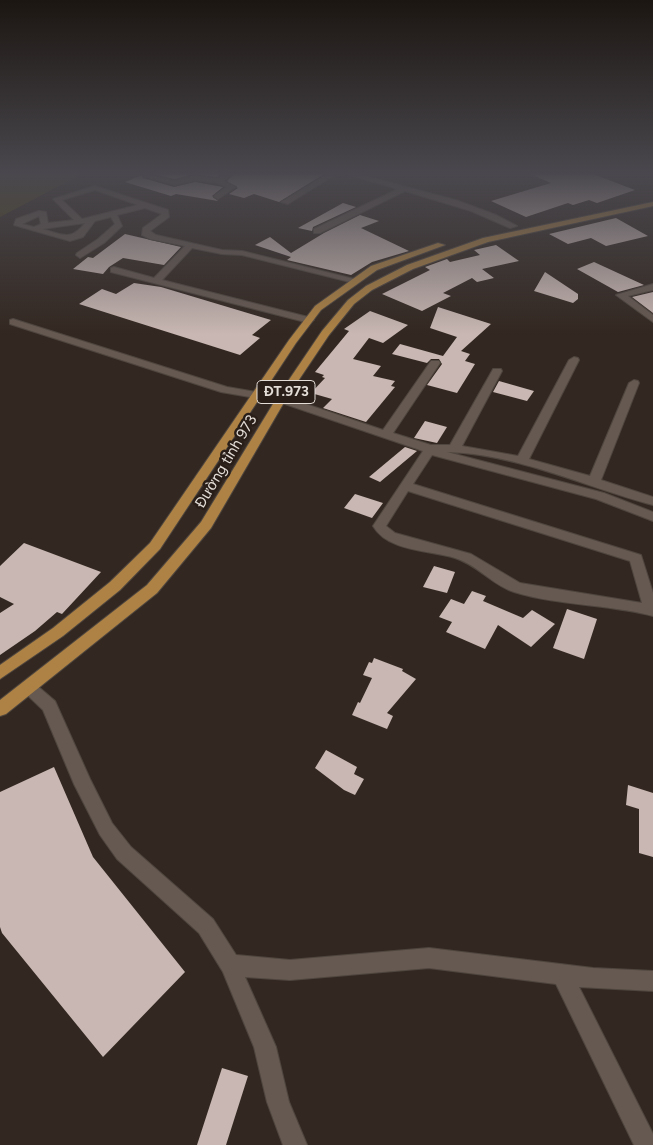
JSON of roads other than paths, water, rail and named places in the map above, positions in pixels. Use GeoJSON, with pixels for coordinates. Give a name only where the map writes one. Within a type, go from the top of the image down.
{"type":"FeatureCollection","features":[{"type":"Feature","properties":{"kind":"main road","name":"Đường tỉnh 973"},"geometry":{"type":"LineString","coordinates":[[0,674],[58,632],[115,586],[155,546],[292,342],[318,308],[354,280],[374,268],[450,242],[516,227]]}},
{"type":"Feature","properties":{"kind":"main road","name":"Đường tỉnh 973"},"geometry":{"type":"LineString","coordinates":[[0,709],[152,589],[206,525],[281,399],[325,333],[351,302],[369,288],[410,267],[509,229],[518,227]]}},
{"type":"Feature","properties":{"kind":"street"},"geometry":{"type":"LineString","coordinates":[[26,227],[70,239],[80,235],[86,227]]}},
{"type":"Feature","properties":{"kind":"street"},"geometry":{"type":"LineString","coordinates":[[30,229],[38,227]]}},
{"type":"Feature","properties":{"kind":"street"},"geometry":{"type":"LineString","coordinates":[[80,255],[101,241],[115,227]]}},
{"type":"Feature","properties":{"kind":"street"},"geometry":{"type":"LineString","coordinates":[[150,227],[145,233],[162,240],[222,252],[242,253],[354,280]]}},
{"type":"Feature","properties":{"kind":"street"},"geometry":{"type":"LineString","coordinates":[[318,232],[327,227]]}},
{"type":"Feature","properties":{"kind":"street"},"geometry":{"type":"LineString","coordinates":[[156,280],[189,247]]}},
{"type":"Feature","properties":{"kind":"street"},"geometry":{"type":"LineString","coordinates":[[114,270],[309,320]]}},
{"type":"Feature","properties":{"kind":"street"},"geometry":{"type":"LineString","coordinates":[[653,287],[621,296],[653,319]]}},
{"type":"Feature","properties":{"kind":"street"},"geometry":{"type":"LineString","coordinates":[[12,322],[225,390],[281,399],[430,450],[600,496],[653,517]]}},
{"type":"Feature","properties":{"kind":"street"},"geometry":{"type":"LineString","coordinates":[[522,461],[574,360]]}},
{"type":"Feature","properties":{"kind":"street"},"geometry":{"type":"LineString","coordinates":[[386,434],[435,363]]}},
{"type":"Feature","properties":{"kind":"street"},"geometry":{"type":"LineString","coordinates":[[455,447],[497,371]]}},
{"type":"Feature","properties":{"kind":"street"},"geometry":{"type":"LineString","coordinates":[[594,480],[634,383]]}},
{"type":"Feature","properties":{"kind":"street"},"geometry":{"type":"LineString","coordinates":[[652,611],[619,603],[520,588],[498,579],[477,561],[467,556],[390,537],[382,532],[379,526],[430,450],[455,447],[486,451],[594,480],[653,501]]}},
{"type":"Feature","properties":{"kind":"street"},"geometry":{"type":"LineString","coordinates":[[406,486],[636,558],[652,611]]}},
{"type":"Feature","properties":{"kind":"street"},"geometry":{"type":"LineString","coordinates":[[28,688],[49,706],[83,784],[106,829],[124,853],[206,926],[230,966],[265,1047],[278,1102],[295,1145]]}},
{"type":"Feature","properties":{"kind":"street"},"geometry":{"type":"LineString","coordinates":[[230,966],[290,970],[429,958],[562,974],[653,981]]}},
{"type":"Feature","properties":{"kind":"street"},"geometry":{"type":"LineString","coordinates":[[562,974],[646,1145]]}}]}
